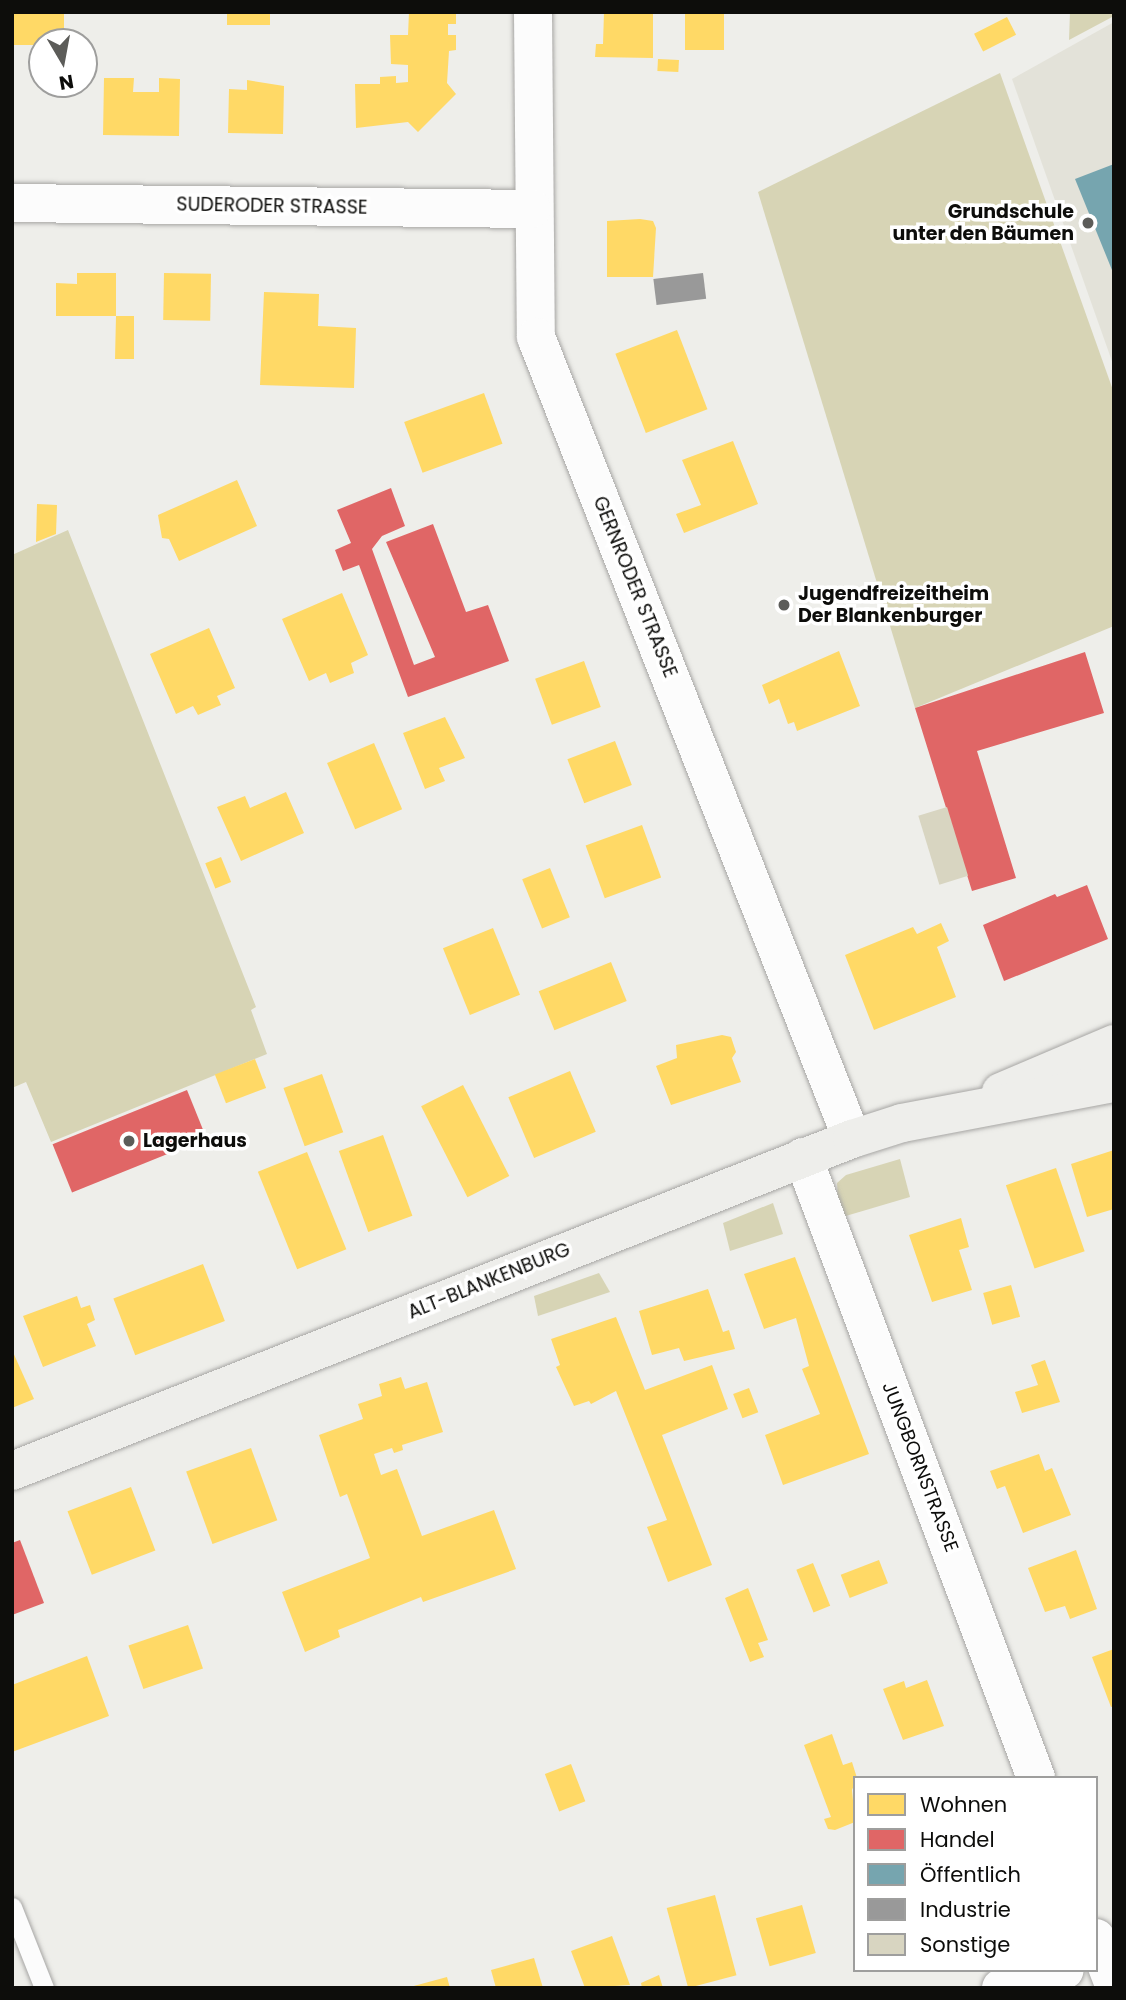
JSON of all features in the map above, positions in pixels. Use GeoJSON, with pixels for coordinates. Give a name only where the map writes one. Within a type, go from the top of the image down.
{"type":"FeatureCollection","features":[{"type":"Feature","properties":{"kind":"main road","name":"ALT-BLANKENBURG"},"geometry":{"type":"LineString","coordinates":[[971,1108],[1024,1079],[1114,1044]]}},
{"type":"Feature","properties":{"kind":"main road","name":"ALT-BLANKENBURG"},"geometry":{"type":"LineString","coordinates":[[12,1471],[852,1139],[971,1108],[1016,1105],[1114,1083]]}},
{"type":"Feature","properties":{"kind":"street","name":"GERNRODER STRASSE"},"geometry":{"type":"LineString","coordinates":[[533,12],[532,209],[536,337],[852,1139]]}},
{"type":"Feature","properties":{"kind":"street","name":"SUDERODER STRASSE"},"geometry":{"type":"LineString","coordinates":[[12,203],[532,209]]}},
{"type":"Feature","properties":{"kind":"street","name":"JUNGBORNSTRASSE"},"geometry":{"type":"LineString","coordinates":[[803,1157],[1035,1776]]}},
{"type":"Feature","properties":{"kind":"street"},"geometry":{"type":"LineString","coordinates":[[1001,1988],[1058,1972]]}},
{"type":"Feature","properties":{"kind":"lane"},"geometry":{"type":"LineString","coordinates":[[12,1907],[44,1988]]}},
{"type":"Feature","properties":{"kind":"shaded area"},"geometry":{"type":"Polygon","coordinates":[[[1070,12],[1114,12],[1114,16],[1069,40],[1070,12]]]}},
{"type":"Feature","properties":{"kind":"shaded area","name":"Grundschule unter den Bäumen"},"geometry":{"type":"Polygon","coordinates":[[[1114,22],[1114,367],[1012,79],[1114,22]]]}},
{"type":"Feature","properties":{"kind":"shaded area"},"geometry":{"type":"Polygon","coordinates":[[[1000,73],[1114,393],[1114,626],[915,708],[758,192],[1000,73]]]}},
{"type":"Feature","properties":{"kind":"shaded area"},"geometry":{"type":"Polygon","coordinates":[[[68,530],[256,1007],[251,1010],[267,1054],[51,1142],[26,1082],[12,1088],[12,555],[68,530]]]}},
{"type":"Feature","properties":{"kind":"shaded area"},"geometry":{"type":"Polygon","coordinates":[[[900,1159],[910,1197],[839,1218],[837,1183],[846,1175],[900,1159]]]}},
{"type":"Feature","properties":{"kind":"shaded area"},"geometry":{"type":"Polygon","coordinates":[[[773,1203],[783,1234],[730,1251],[723,1223],[773,1203]]]}},
{"type":"Feature","properties":{"kind":"shaded area"},"geometry":{"type":"Polygon","coordinates":[[[599,1273],[610,1292],[538,1316],[534,1296],[599,1273]]]}},
{"type":"Feature","properties":{"kind":"building: Wohnen"},"geometry":{"type":"Polygon","coordinates":[[[12,12],[64,12],[64,28],[28,28],[28,45],[12,45],[12,12]]]}},
{"type":"Feature","properties":{"kind":"building: Wohnen"},"geometry":{"type":"Polygon","coordinates":[[[227,12],[270,12],[270,25],[227,25],[227,12]]]}},
{"type":"Feature","properties":{"kind":"building: Wohnen"},"geometry":{"type":"Polygon","coordinates":[[[409,12],[456,12],[456,24],[448,24],[448,35],[456,35],[456,50],[449,51],[447,83],[456,94],[418,132],[408,122],[356,128],[355,84],[380,84],[380,77],[396,76],[396,83],[408,82],[408,65],[391,64],[390,35],[408,35],[409,12]]]}},
{"type":"Feature","properties":{"kind":"building: Wohnen"},"geometry":{"type":"Polygon","coordinates":[[[604,12],[653,12],[653,58],[595,57],[596,44],[603,44],[604,12]]]}},
{"type":"Feature","properties":{"kind":"building: Wohnen"},"geometry":{"type":"Polygon","coordinates":[[[685,12],[724,12],[724,50],[685,50],[685,12]]]}},
{"type":"Feature","properties":{"kind":"building: Wohnen"},"geometry":{"type":"Polygon","coordinates":[[[1007,17],[1016,35],[983,52],[974,34],[1007,17]]]}},
{"type":"Feature","properties":{"kind":"building: Wohnen"},"geometry":{"type":"Polygon","coordinates":[[[658,59],[679,60],[678,72],[657,71],[658,59]]]}},
{"type":"Feature","properties":{"kind":"building: Wohnen"},"geometry":{"type":"Polygon","coordinates":[[[104,78],[134,78],[133,92],[159,92],[159,78],[180,79],[179,136],[103,135],[104,78]]]}},
{"type":"Feature","properties":{"kind":"building: Wohnen"},"geometry":{"type":"Polygon","coordinates":[[[247,80],[284,86],[283,134],[228,133],[229,89],[247,90],[247,80]]]}},
{"type":"Feature","properties":{"kind":"building: Wohnen"},"geometry":{"type":"Polygon","coordinates":[[[607,221],[653,221],[656,228],[653,277],[607,277],[607,221]]]}},
{"type":"Feature","properties":{"kind":"building: Wohnen"},"geometry":{"type":"Polygon","coordinates":[[[77,273],[116,273],[116,316],[56,316],[56,283],[77,284],[77,273]]]}},
{"type":"Feature","properties":{"kind":"building: Wohnen"},"geometry":{"type":"Polygon","coordinates":[[[164,273],[211,274],[210,321],[163,320],[164,273]]]}},
{"type":"Feature","properties":{"kind":"building: Wohnen"},"geometry":{"type":"Polygon","coordinates":[[[264,292],[319,294],[318,326],[356,328],[354,388],[260,385],[264,292]]]}},
{"type":"Feature","properties":{"kind":"building: Wohnen"},"geometry":{"type":"Polygon","coordinates":[[[116,316],[134,316],[134,359],[115,359],[116,316]]]}},
{"type":"Feature","properties":{"kind":"building: Wohnen"},"geometry":{"type":"Polygon","coordinates":[[[677,330],[707,409],[646,433],[615,354],[677,330]]]}},
{"type":"Feature","properties":{"kind":"building: Wohnen"},"geometry":{"type":"Polygon","coordinates":[[[484,393],[502,444],[423,473],[404,422],[484,393]]]}},
{"type":"Feature","properties":{"kind":"building: Wohnen"},"geometry":{"type":"Polygon","coordinates":[[[733,441],[758,504],[684,533],[676,514],[701,505],[682,460],[733,441]]]}},
{"type":"Feature","properties":{"kind":"building: Wohnen"},"geometry":{"type":"Polygon","coordinates":[[[237,480],[257,526],[179,561],[169,539],[162,538],[158,515],[237,480]]]}},
{"type":"Feature","properties":{"kind":"building: Wohnen"},"geometry":{"type":"Polygon","coordinates":[[[37,504],[57,505],[56,534],[36,542],[37,504]]]}},
{"type":"Feature","properties":{"kind":"building: Wohnen"},"geometry":{"type":"Polygon","coordinates":[[[342,593],[368,655],[351,663],[354,673],[330,683],[326,673],[309,681],[282,619],[342,593]]]}},
{"type":"Feature","properties":{"kind":"building: Wohnen"},"geometry":{"type":"Polygon","coordinates":[[[209,628],[235,688],[217,696],[221,705],[198,715],[193,706],[176,714],[150,654],[209,628]]]}},
{"type":"Feature","properties":{"kind":"building: Wohnen"},"geometry":{"type":"Polygon","coordinates":[[[839,651],[860,706],[797,731],[794,722],[788,724],[779,699],[769,704],[762,685],[839,651]]]}},
{"type":"Feature","properties":{"kind":"building: Wohnen"},"geometry":{"type":"Polygon","coordinates":[[[584,661],[601,707],[552,725],[535,679],[584,661]]]}},
{"type":"Feature","properties":{"kind":"building: Wohnen"},"geometry":{"type":"Polygon","coordinates":[[[445,717],[465,758],[439,768],[445,781],[425,789],[403,733],[445,717]]]}},
{"type":"Feature","properties":{"kind":"building: Wohnen"},"geometry":{"type":"Polygon","coordinates":[[[615,741],[632,785],[584,803],[567,759],[615,741]]]}},
{"type":"Feature","properties":{"kind":"building: Wohnen"},"geometry":{"type":"Polygon","coordinates":[[[374,743],[402,809],[355,829],[327,763],[374,743]]]}},
{"type":"Feature","properties":{"kind":"building: Wohnen"},"geometry":{"type":"Polygon","coordinates":[[[286,792],[304,833],[241,861],[217,807],[245,796],[250,808],[286,792]]]}},
{"type":"Feature","properties":{"kind":"building: Wohnen"},"geometry":{"type":"Polygon","coordinates":[[[642,825],[661,878],[605,898],[586,846],[642,825]]]}},
{"type":"Feature","properties":{"kind":"building: Wohnen"},"geometry":{"type":"Polygon","coordinates":[[[221,857],[231,882],[215,888],[205,863],[221,857]]]}},
{"type":"Feature","properties":{"kind":"building: Wohnen"},"geometry":{"type":"Polygon","coordinates":[[[550,868],[570,917],[542,928],[522,879],[550,868]]]}},
{"type":"Feature","properties":{"kind":"building: Wohnen"},"geometry":{"type":"Polygon","coordinates":[[[941,923],[949,941],[937,947],[956,997],[874,1030],[845,955],[913,927],[917,934],[941,923]]]}},
{"type":"Feature","properties":{"kind":"building: Wohnen"},"geometry":{"type":"Polygon","coordinates":[[[493,928],[520,995],[470,1015],[443,948],[493,928]]]}},
{"type":"Feature","properties":{"kind":"building: Wohnen"},"geometry":{"type":"Polygon","coordinates":[[[611,962],[627,1001],[554,1030],[539,991],[611,962]]]}},
{"type":"Feature","properties":{"kind":"building: Wohnen"},"geometry":{"type":"Polygon","coordinates":[[[722,1035],[731,1037],[736,1052],[732,1058],[741,1082],[671,1105],[656,1066],[677,1058],[676,1045],[722,1035]]]}},
{"type":"Feature","properties":{"kind":"building: Wohnen"},"geometry":{"type":"Polygon","coordinates":[[[255,1059],[266,1088],[226,1103],[215,1074],[255,1059]]]}},
{"type":"Feature","properties":{"kind":"building: Wohnen"},"geometry":{"type":"Polygon","coordinates":[[[570,1071],[596,1132],[534,1158],[508,1097],[570,1071]]]}},
{"type":"Feature","properties":{"kind":"building: Wohnen"},"geometry":{"type":"Polygon","coordinates":[[[322,1074],[343,1132],[305,1146],[283,1088],[322,1074]]]}},
{"type":"Feature","properties":{"kind":"building: Wohnen"},"geometry":{"type":"Polygon","coordinates":[[[463,1085],[509,1176],[467,1197],[421,1106],[463,1085]]]}},
{"type":"Feature","properties":{"kind":"building: Wohnen"},"geometry":{"type":"Polygon","coordinates":[[[383,1135],[412,1216],[368,1232],[339,1151],[383,1135]]]}},
{"type":"Feature","properties":{"kind":"building: Wohnen"},"geometry":{"type":"Polygon","coordinates":[[[1114,1150],[1114,1209],[1087,1217],[1071,1164],[1114,1150]]]}},
{"type":"Feature","properties":{"kind":"building: Wohnen"},"geometry":{"type":"Polygon","coordinates":[[[307,1152],[346,1249],[297,1269],[258,1172],[307,1152]]]}},
{"type":"Feature","properties":{"kind":"building: Wohnen"},"geometry":{"type":"Polygon","coordinates":[[[1056,1168],[1085,1251],[1035,1268],[1006,1185],[1056,1168]]]}},
{"type":"Feature","properties":{"kind":"building: Wohnen"},"geometry":{"type":"Polygon","coordinates":[[[961,1218],[969,1247],[959,1250],[972,1290],[932,1302],[909,1235],[961,1218]]]}},
{"type":"Feature","properties":{"kind":"building: Wohnen"},"geometry":{"type":"Polygon","coordinates":[[[795,1257],[869,1454],[783,1485],[765,1435],[820,1414],[802,1369],[809,1366],[796,1318],[764,1329],[744,1274],[795,1257]]]}},
{"type":"Feature","properties":{"kind":"building: Wohnen"},"geometry":{"type":"Polygon","coordinates":[[[203,1264],[225,1321],[135,1355],[113,1298],[203,1264]]]}},
{"type":"Feature","properties":{"kind":"building: Wohnen"},"geometry":{"type":"Polygon","coordinates":[[[1011,1285],[1020,1317],[992,1325],[983,1293],[1011,1285]]]}},
{"type":"Feature","properties":{"kind":"building: Wohnen"},"geometry":{"type":"Polygon","coordinates":[[[708,1289],[723,1332],[729,1330],[735,1349],[684,1361],[679,1348],[652,1355],[639,1311],[708,1289]]]}},
{"type":"Feature","properties":{"kind":"building: Wohnen"},"geometry":{"type":"Polygon","coordinates":[[[77,1296],[81,1308],[90,1305],[95,1320],[87,1324],[96,1346],[43,1367],[23,1316],[77,1296]]]}},
{"type":"Feature","properties":{"kind":"building: Wohnen"},"geometry":{"type":"Polygon","coordinates":[[[616,1317],[645,1390],[712,1365],[728,1409],[662,1435],[712,1565],[668,1582],[647,1527],[667,1520],[616,1391],[591,1404],[589,1401],[574,1406],[556,1367],[560,1365],[551,1339],[616,1317]]]}},
{"type":"Feature","properties":{"kind":"building: Wohnen"},"geometry":{"type":"Polygon","coordinates":[[[12,1350],[34,1399],[12,1408],[12,1350]]]}},
{"type":"Feature","properties":{"kind":"building: Wohnen"},"geometry":{"type":"Polygon","coordinates":[[[1045,1360],[1060,1402],[1022,1413],[1015,1392],[1038,1385],[1031,1365],[1045,1360]]]}},
{"type":"Feature","properties":{"kind":"building: Wohnen"},"geometry":{"type":"Polygon","coordinates":[[[401,1377],[405,1389],[427,1382],[443,1432],[402,1445],[403,1450],[394,1453],[392,1448],[374,1454],[381,1475],[397,1469],[422,1536],[494,1510],[516,1569],[423,1602],[421,1597],[338,1630],[340,1637],[305,1652],[282,1592],[370,1558],[347,1494],[340,1497],[319,1435],[363,1419],[358,1404],[382,1396],[379,1384],[401,1377]]]}},
{"type":"Feature","properties":{"kind":"building: Wohnen"},"geometry":{"type":"Polygon","coordinates":[[[749,1388],[758,1412],[742,1418],[733,1394],[749,1388]]]}},
{"type":"Feature","properties":{"kind":"building: Wohnen"},"geometry":{"type":"Polygon","coordinates":[[[251,1448],[277,1520],[212,1544],[186,1472],[251,1448]]]}},
{"type":"Feature","properties":{"kind":"building: Wohnen"},"geometry":{"type":"Polygon","coordinates":[[[1039,1454],[1045,1471],[1052,1468],[1071,1515],[1023,1533],[1005,1486],[997,1489],[990,1471],[1039,1454]]]}},
{"type":"Feature","properties":{"kind":"building: Wohnen"},"geometry":{"type":"Polygon","coordinates":[[[131,1487],[155,1550],[92,1575],[68,1511],[131,1487]]]}},
{"type":"Feature","properties":{"kind":"building: Wohnen"},"geometry":{"type":"Polygon","coordinates":[[[1076,1550],[1097,1609],[1070,1619],[1065,1606],[1045,1612],[1028,1568],[1076,1550]]]}},
{"type":"Feature","properties":{"kind":"building: Wohnen"},"geometry":{"type":"Polygon","coordinates":[[[879,1560],[888,1583],[850,1598],[841,1575],[879,1560]]]}},
{"type":"Feature","properties":{"kind":"building: Wohnen"},"geometry":{"type":"Polygon","coordinates":[[[813,1563],[830,1606],[814,1612],[796,1570],[813,1563]]]}},
{"type":"Feature","properties":{"kind":"building: Wohnen"},"geometry":{"type":"Polygon","coordinates":[[[748,1588],[768,1640],[758,1643],[764,1657],[750,1662],[725,1598],[748,1588]]]}},
{"type":"Feature","properties":{"kind":"building: Wohnen"},"geometry":{"type":"Polygon","coordinates":[[[188,1625],[203,1668],[143,1689],[128,1646],[188,1625]]]}},
{"type":"Feature","properties":{"kind":"building: Wohnen"},"geometry":{"type":"Polygon","coordinates":[[[1114,1649],[1114,1706],[1111,1707],[1092,1657],[1114,1649]]]}},
{"type":"Feature","properties":{"kind":"building: Wohnen"},"geometry":{"type":"Polygon","coordinates":[[[87,1656],[109,1716],[12,1752],[12,1685],[87,1656]]]}},
{"type":"Feature","properties":{"kind":"building: Wohnen"},"geometry":{"type":"Polygon","coordinates":[[[927,1680],[944,1726],[903,1740],[883,1689],[904,1681],[906,1688],[927,1680]]]}},
{"type":"Feature","properties":{"kind":"building: Wohnen"},"geometry":{"type":"Polygon","coordinates":[[[832,1734],[843,1765],[852,1762],[856,1776],[853,1776],[853,1823],[835,1830],[828,1829],[824,1819],[831,1817],[804,1745],[832,1734]]]}},
{"type":"Feature","properties":{"kind":"building: Wohnen"},"geometry":{"type":"Polygon","coordinates":[[[571,1764],[585,1801],[559,1811],[545,1774],[571,1764]]]}},
{"type":"Feature","properties":{"kind":"building: Wohnen"},"geometry":{"type":"Polygon","coordinates":[[[715,1895],[736,1975],[688,1988],[667,1908],[715,1895]]]}},
{"type":"Feature","properties":{"kind":"building: Wohnen"},"geometry":{"type":"Polygon","coordinates":[[[802,1905],[816,1953],[770,1966],[756,1918],[802,1905]]]}},
{"type":"Feature","properties":{"kind":"building: Wohnen"},"geometry":{"type":"Polygon","coordinates":[[[612,1936],[630,1985],[585,1988],[571,1951],[612,1936]]]}},
{"type":"Feature","properties":{"kind":"building: Wohnen"},"geometry":{"type":"Polygon","coordinates":[[[534,1958],[543,1988],[496,1988],[491,1970],[534,1958]]]}},
{"type":"Feature","properties":{"kind":"building: Wohnen"},"geometry":{"type":"Polygon","coordinates":[[[659,1975],[663,1988],[642,1988],[641,1983],[659,1975]]]}},
{"type":"Feature","properties":{"kind":"building: Wohnen"},"geometry":{"type":"Polygon","coordinates":[[[447,1977],[450,1988],[410,1988],[410,1987],[447,1977]]]}},
{"type":"Feature","properties":{"kind":"building: Handel"},"geometry":{"type":"Polygon","coordinates":[[[391,488],[405,526],[382,536],[372,549],[414,665],[435,657],[386,542],[433,524],[466,612],[488,605],[509,661],[408,697],[359,565],[343,571],[335,550],[351,543],[337,510],[391,488]]]}},
{"type":"Feature","properties":{"kind":"building: Handel"},"geometry":{"type":"Polygon","coordinates":[[[1085,652],[1104,713],[977,751],[1016,878],[972,891],[915,708],[1085,652]]]}},
{"type":"Feature","properties":{"kind":"building: Handel"},"geometry":{"type":"Polygon","coordinates":[[[1087,885],[1108,939],[1004,981],[983,925],[1055,894],[1057,897],[1087,885]]]}},
{"type":"Feature","properties":{"kind":"building: Handel","name":"Lagerhaus"},"geometry":{"type":"Polygon","coordinates":[[[187,1090],[206,1138],[72,1193],[53,1144],[187,1090]]]}},
{"type":"Feature","properties":{"kind":"building: Handel"},"geometry":{"type":"Polygon","coordinates":[[[20,1540],[44,1603],[12,1615],[12,1543],[20,1540]]]}},
{"type":"Feature","properties":{"kind":"building: Öffentlich"},"geometry":{"type":"Polygon","coordinates":[[[1114,164],[1114,275],[1075,179],[1114,164]]]}},
{"type":"Feature","properties":{"kind":"building: Industrie"},"geometry":{"type":"Polygon","coordinates":[[[703,273],[706,299],[657,305],[653,279],[703,273]]]}},
{"type":"Feature","properties":{"kind":"building: Sonstige"},"geometry":{"type":"Polygon","coordinates":[[[947,807],[968,876],[939,885],[918,816],[947,807]]]}},
{"type":"Feature","properties":{"kind":"place","name":"Grundschule unter den Bäumen"},"geometry":{"type":"Point","coordinates":[1088,223]}},
{"type":"Feature","properties":{"kind":"place","name":"Jugendfreizeitheim Der Blankenburger"},"geometry":{"type":"Point","coordinates":[784,605]}},
{"type":"Feature","properties":{"kind":"place","name":"Lagerhaus"},"geometry":{"type":"Point","coordinates":[129,1141]}}]}
